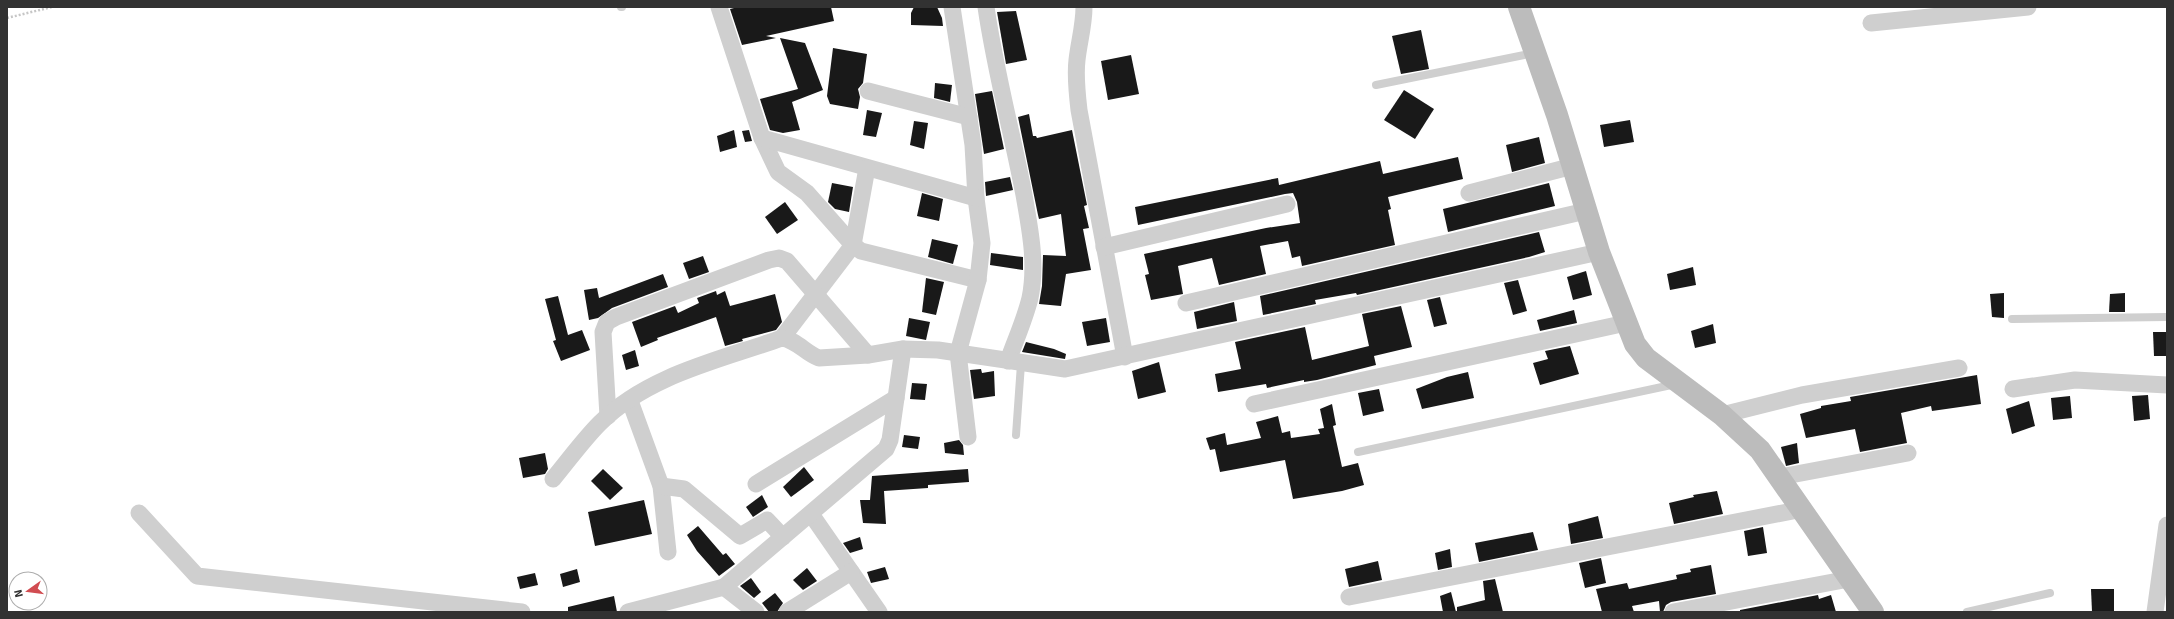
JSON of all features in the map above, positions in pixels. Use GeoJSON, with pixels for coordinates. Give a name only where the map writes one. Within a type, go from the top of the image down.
{"type":"FeatureCollection","features":[{"type":"Feature","properties":{"kind":"street"},"geometry":{"type":"LineString","coordinates":[[719,7],[762,138],[778,172],[807,193],[852,245],[860,251],[978,280]]}},
{"type":"Feature","properties":{"kind":"street"},"geometry":{"type":"LineString","coordinates":[[952,7],[969,117],[976,198],[982,243],[978,280],[958,353],[968,437]]}},
{"type":"Feature","properties":{"kind":"street"},"geometry":{"type":"LineString","coordinates":[[986,7],[990,33],[1013,134],[1032,244],[1030,298],[1014,362]]}},
{"type":"Feature","properties":{"kind":"street"},"geometry":{"type":"LineString","coordinates":[[1084,7],[1084,23],[1077,59],[1076,82],[1079,110],[1125,357]]}},
{"type":"Feature","properties":{"kind":"street"},"geometry":{"type":"LineString","coordinates":[[1519,7],[1573,166],[1599,252],[1635,344],[1646,358],[1722,415],[1760,450],[1803,509],[1849,579],[1873,612]]}},
{"type":"Feature","properties":{"kind":"street"},"geometry":{"type":"LineString","coordinates":[[1871,23],[2028,7]]}},
{"type":"Feature","properties":{"kind":"street"},"geometry":{"type":"LineString","coordinates":[[868,91],[969,117]]}},
{"type":"Feature","properties":{"kind":"street"},"geometry":{"type":"LineString","coordinates":[[762,138],[976,198]]}},
{"type":"Feature","properties":{"kind":"street"},"geometry":{"type":"LineString","coordinates":[[1469,193],[1573,166]]}},
{"type":"Feature","properties":{"kind":"street"},"geometry":{"type":"LineString","coordinates":[[782,338],[817,294],[852,245],[867,168]]}},
{"type":"Feature","properties":{"kind":"street"},"geometry":{"type":"LineString","coordinates":[[1104,247],[1287,204]]}},
{"type":"Feature","properties":{"kind":"street"},"geometry":{"type":"LineString","coordinates":[[1186,303],[1586,211]]}},
{"type":"Feature","properties":{"kind":"street"},"geometry":{"type":"LineString","coordinates":[[553,479],[599,424],[608,416],[662,380],[782,338],[789,339],[812,356],[819,358],[868,355],[903,349],[958,353],[1065,369],[1599,252]]}},
{"type":"Feature","properties":{"kind":"street"},"geometry":{"type":"LineString","coordinates":[[608,416],[603,332],[607,322],[616,317],[762,262],[779,258],[787,261],[868,355]]}},
{"type":"Feature","properties":{"kind":"street"},"geometry":{"type":"LineString","coordinates":[[1254,404],[1626,323]]}},
{"type":"Feature","properties":{"kind":"street"},"geometry":{"type":"LineString","coordinates":[[628,612],[724,587],[886,449],[890,440],[903,349]]}},
{"type":"Feature","properties":{"kind":"street"},"geometry":{"type":"LineString","coordinates":[[1722,415],[1802,395],[1959,368]]}},
{"type":"Feature","properties":{"kind":"street"},"geometry":{"type":"LineString","coordinates":[[2013,389],[2074,380],[2167,384]]}},
{"type":"Feature","properties":{"kind":"street"},"geometry":{"type":"LineString","coordinates":[[756,484],[896,398]]}},
{"type":"Feature","properties":{"kind":"street"},"geometry":{"type":"LineString","coordinates":[[630,401],[661,486],[668,552]]}},
{"type":"Feature","properties":{"kind":"street"},"geometry":{"type":"LineString","coordinates":[[1780,477],[1908,453]]}},
{"type":"Feature","properties":{"kind":"street"},"geometry":{"type":"LineString","coordinates":[[661,486],[684,489],[740,536],[767,520],[783,537]]}},
{"type":"Feature","properties":{"kind":"street"},"geometry":{"type":"LineString","coordinates":[[1349,597],[1803,509]]}},
{"type":"Feature","properties":{"kind":"street"},"geometry":{"type":"LineString","coordinates":[[138,513],[197,576],[522,612]]}},
{"type":"Feature","properties":{"kind":"street"},"geometry":{"type":"LineString","coordinates":[[811,514],[879,612]]}},
{"type":"Feature","properties":{"kind":"street"},"geometry":{"type":"LineString","coordinates":[[2155,612],[2165,560],[2167,525]]}},
{"type":"Feature","properties":{"kind":"street"},"geometry":{"type":"LineString","coordinates":[[787,612],[851,572]]}},
{"type":"Feature","properties":{"kind":"street"},"geometry":{"type":"LineString","coordinates":[[1673,612],[1849,579]]}},
{"type":"Feature","properties":{"kind":"street"},"geometry":{"type":"LineString","coordinates":[[724,587],[756,612]]}},
{"type":"Feature","properties":{"kind":"lane"},"geometry":{"type":"LineString","coordinates":[[1376,85],[1535,53]]}},
{"type":"Feature","properties":{"kind":"lane"},"geometry":{"type":"LineString","coordinates":[[2012,319],[2167,317]]}},
{"type":"Feature","properties":{"kind":"lane"},"geometry":{"type":"LineString","coordinates":[[1014,362],[1016,435]]}},
{"type":"Feature","properties":{"kind":"lane"},"geometry":{"type":"LineString","coordinates":[[1358,452],[1680,383]]}},
{"type":"Feature","properties":{"kind":"lane"},"geometry":{"type":"LineString","coordinates":[[1967,612],[2050,593]]}},
{"type":"Feature","properties":{"kind":"path"},"geometry":{"type":"LineString","coordinates":[[7,18],[52,7]]}},
{"type":"Feature","properties":{"kind":"building"},"geometry":{"type":"Polygon","coordinates":[[[738,7],[831,7],[834,21],[766,36],[776,38],[742,45],[730,9],[738,7]]]}},
{"type":"Feature","properties":{"kind":"building"},"geometry":{"type":"Polygon","coordinates":[[[914,7],[937,7],[942,18],[943,26],[911,25],[911,13],[914,7]]]}},
{"type":"Feature","properties":{"kind":"building"},"geometry":{"type":"Polygon","coordinates":[[[1016,11],[1027,60],[1006,64],[997,12],[1016,11]]]}},
{"type":"Feature","properties":{"kind":"building"},"geometry":{"type":"Polygon","coordinates":[[[1421,30],[1429,69],[1401,74],[1392,36],[1421,30]]]}},
{"type":"Feature","properties":{"kind":"building"},"geometry":{"type":"Polygon","coordinates":[[[780,38],[805,43],[823,90],[792,102],[800,130],[783,133],[770,130],[760,99],[798,89],[780,38]]]}},
{"type":"Feature","properties":{"kind":"building"},"geometry":{"type":"Polygon","coordinates":[[[833,48],[867,54],[863,83],[858,89],[860,97],[858,109],[830,104],[827,96],[833,48]]]}},
{"type":"Feature","properties":{"kind":"building"},"geometry":{"type":"Polygon","coordinates":[[[1131,55],[1139,94],[1108,100],[1101,61],[1131,55]]]}},
{"type":"Feature","properties":{"kind":"building"},"geometry":{"type":"Polygon","coordinates":[[[935,83],[952,85],[950,102],[934,98],[935,83]]]}},
{"type":"Feature","properties":{"kind":"building"},"geometry":{"type":"Polygon","coordinates":[[[1404,90],[1434,109],[1415,139],[1384,120],[1404,90]]]}},
{"type":"Feature","properties":{"kind":"building"},"geometry":{"type":"Polygon","coordinates":[[[992,91],[1004,149],[984,154],[975,94],[992,91]]]}},
{"type":"Feature","properties":{"kind":"building"},"geometry":{"type":"Polygon","coordinates":[[[867,110],[882,113],[876,137],[863,135],[867,110]]]}},
{"type":"Feature","properties":{"kind":"building"},"geometry":{"type":"Polygon","coordinates":[[[1029,114],[1033,136],[1036,136],[1037,138],[1072,130],[1087,205],[1084,206],[1089,228],[1083,229],[1091,270],[1066,274],[1061,306],[1039,304],[1042,286],[1043,255],[1066,256],[1061,214],[1039,219],[1018,117],[1029,114]]]}},
{"type":"Feature","properties":{"kind":"building"},"geometry":{"type":"Polygon","coordinates":[[[1630,120],[1634,142],[1604,147],[1600,125],[1630,120]]]}},
{"type":"Feature","properties":{"kind":"building"},"geometry":{"type":"Polygon","coordinates":[[[914,121],[928,123],[924,149],[910,145],[914,121]]]}},
{"type":"Feature","properties":{"kind":"building"},"geometry":{"type":"Polygon","coordinates":[[[734,130],[737,147],[720,152],[717,136],[734,130]]]}},
{"type":"Feature","properties":{"kind":"building"},"geometry":{"type":"Polygon","coordinates":[[[749,130],[752,141],[745,142],[742,131],[749,130]]]}},
{"type":"Feature","properties":{"kind":"building"},"geometry":{"type":"Polygon","coordinates":[[[1539,137],[1545,163],[1512,172],[1506,145],[1539,137]]]}},
{"type":"Feature","properties":{"kind":"building"},"geometry":{"type":"Polygon","coordinates":[[[1458,157],[1463,179],[1388,197],[1391,209],[1388,210],[1395,245],[1302,266],[1300,256],[1292,258],[1288,241],[1260,246],[1266,274],[1219,285],[1212,258],[1178,266],[1183,294],[1151,300],[1145,275],[1149,274],[1144,254],[1266,228],[1300,223],[1297,202],[1293,193],[1285,194],[1138,225],[1135,207],[1278,178],[1279,185],[1380,161],[1383,174],[1458,157]]]}},
{"type":"Feature","properties":{"kind":"building"},"geometry":{"type":"Polygon","coordinates":[[[1010,177],[1013,190],[986,196],[985,182],[1010,177]]]}},
{"type":"Feature","properties":{"kind":"building"},"geometry":{"type":"Polygon","coordinates":[[[832,183],[853,187],[849,212],[835,209],[828,202],[832,183]]]}},
{"type":"Feature","properties":{"kind":"building"},"geometry":{"type":"Polygon","coordinates":[[[1549,183],[1555,206],[1448,232],[1443,209],[1549,183]]]}},
{"type":"Feature","properties":{"kind":"building"},"geometry":{"type":"Polygon","coordinates":[[[922,193],[943,199],[939,221],[917,216],[922,193]]]}},
{"type":"Feature","properties":{"kind":"building"},"geometry":{"type":"Polygon","coordinates":[[[785,202],[798,220],[777,234],[765,217],[785,202]]]}},
{"type":"Feature","properties":{"kind":"building"},"geometry":{"type":"Polygon","coordinates":[[[1539,232],[1545,252],[1529,257],[1357,295],[1356,293],[1315,300],[1316,304],[1263,315],[1260,296],[1539,232]]]}},
{"type":"Feature","properties":{"kind":"building"},"geometry":{"type":"Polygon","coordinates":[[[932,239],[958,245],[953,264],[928,257],[932,239]]]}},
{"type":"Feature","properties":{"kind":"building"},"geometry":{"type":"Polygon","coordinates":[[[991,253],[1023,257],[1023,270],[990,265],[991,253]]]}},
{"type":"Feature","properties":{"kind":"building"},"geometry":{"type":"Polygon","coordinates":[[[703,256],[709,272],[689,279],[683,263],[703,256]]]}},
{"type":"Feature","properties":{"kind":"building"},"geometry":{"type":"Polygon","coordinates":[[[1693,267],[1696,285],[1670,290],[1667,274],[1693,267]]]}},
{"type":"Feature","properties":{"kind":"building"},"geometry":{"type":"Polygon","coordinates":[[[1586,271],[1592,295],[1573,300],[1567,277],[1586,271]]]}},
{"type":"Feature","properties":{"kind":"building"},"geometry":{"type":"Polygon","coordinates":[[[663,274],[668,287],[612,308],[598,318],[589,320],[584,290],[597,288],[599,298],[663,274]]]}},
{"type":"Feature","properties":{"kind":"building"},"geometry":{"type":"Polygon","coordinates":[[[926,278],[944,282],[936,315],[922,312],[926,278]]]}},
{"type":"Feature","properties":{"kind":"building"},"geometry":{"type":"Polygon","coordinates":[[[1518,280],[1527,311],[1513,315],[1504,283],[1518,280]]]}},
{"type":"Feature","properties":{"kind":"building"},"geometry":{"type":"Polygon","coordinates":[[[716,291],[717,295],[725,291],[730,306],[775,294],[782,322],[776,330],[742,339],[743,341],[725,346],[716,317],[657,338],[658,340],[641,347],[632,322],[675,306],[678,313],[699,303],[697,298],[716,291]]]}},
{"type":"Feature","properties":{"kind":"building"},"geometry":{"type":"Polygon","coordinates":[[[2004,293],[2004,318],[1992,317],[1990,294],[2004,293]]]}},
{"type":"Feature","properties":{"kind":"building"},"geometry":{"type":"Polygon","coordinates":[[[2125,293],[2125,312],[2109,312],[2110,294],[2125,293]]]}},
{"type":"Feature","properties":{"kind":"building"},"geometry":{"type":"Polygon","coordinates":[[[558,296],[568,335],[582,330],[590,350],[561,361],[553,341],[556,340],[545,299],[558,296]]]}},
{"type":"Feature","properties":{"kind":"building"},"geometry":{"type":"Polygon","coordinates":[[[1440,297],[1447,324],[1434,327],[1427,300],[1440,297]]]}},
{"type":"Feature","properties":{"kind":"building"},"geometry":{"type":"Polygon","coordinates":[[[1234,302],[1237,321],[1197,329],[1194,312],[1234,302]]]}},
{"type":"Feature","properties":{"kind":"building"},"geometry":{"type":"Polygon","coordinates":[[[1401,306],[1412,347],[1374,356],[1376,365],[1317,380],[1304,382],[1304,380],[1267,388],[1266,384],[1218,392],[1215,374],[1241,369],[1235,342],[1305,327],[1312,360],[1369,346],[1362,314],[1401,306]]]}},
{"type":"Feature","properties":{"kind":"building"},"geometry":{"type":"Polygon","coordinates":[[[1574,310],[1577,323],[1540,331],[1537,320],[1574,310]]]}},
{"type":"Feature","properties":{"kind":"building"},"geometry":{"type":"Polygon","coordinates":[[[909,318],[930,322],[926,340],[906,336],[909,318]]]}},
{"type":"Feature","properties":{"kind":"building"},"geometry":{"type":"Polygon","coordinates":[[[1106,318],[1110,342],[1087,346],[1082,322],[1106,318]]]}},
{"type":"Feature","properties":{"kind":"building"},"geometry":{"type":"Polygon","coordinates":[[[1713,324],[1716,343],[1695,348],[1691,331],[1713,324]]]}},
{"type":"Feature","properties":{"kind":"building"},"geometry":{"type":"Polygon","coordinates":[[[2153,332],[2167,332],[2167,356],[2154,356],[2153,332]]]}},
{"type":"Feature","properties":{"kind":"building"},"geometry":{"type":"Polygon","coordinates":[[[1026,342],[1054,349],[1066,354],[1065,359],[1022,352],[1026,342]]]}},
{"type":"Feature","properties":{"kind":"building"},"geometry":{"type":"Polygon","coordinates":[[[1570,346],[1579,374],[1540,385],[1533,363],[1548,359],[1545,351],[1570,346]]]}},
{"type":"Feature","properties":{"kind":"building"},"geometry":{"type":"Polygon","coordinates":[[[635,350],[639,366],[626,370],[622,355],[635,350]]]}},
{"type":"Feature","properties":{"kind":"building"},"geometry":{"type":"Polygon","coordinates":[[[1159,362],[1166,392],[1138,399],[1132,371],[1159,362]]]}},
{"type":"Feature","properties":{"kind":"building"},"geometry":{"type":"Polygon","coordinates":[[[981,369],[982,373],[994,371],[995,396],[974,399],[970,370],[981,369]]]}},
{"type":"Feature","properties":{"kind":"building"},"geometry":{"type":"Polygon","coordinates":[[[1468,372],[1474,398],[1422,409],[1416,389],[1447,377],[1468,372]]]}},
{"type":"Feature","properties":{"kind":"building"},"geometry":{"type":"Polygon","coordinates":[[[1977,375],[1981,404],[1932,411],[1931,406],[1901,413],[1907,443],[1860,452],[1855,429],[1806,438],[1800,414],[1821,408],[1821,406],[1851,401],[1850,397],[1977,375]]]}},
{"type":"Feature","properties":{"kind":"building"},"geometry":{"type":"Polygon","coordinates":[[[912,383],[927,384],[925,400],[910,399],[912,383]]]}},
{"type":"Feature","properties":{"kind":"building"},"geometry":{"type":"Polygon","coordinates":[[[1379,389],[1384,411],[1363,416],[1358,393],[1379,389]]]}},
{"type":"Feature","properties":{"kind":"building"},"geometry":{"type":"Polygon","coordinates":[[[2148,395],[2150,419],[2134,421],[2132,396],[2148,395]]]}},
{"type":"Feature","properties":{"kind":"building"},"geometry":{"type":"Polygon","coordinates":[[[2070,396],[2072,418],[2053,420],[2051,398],[2070,396]]]}},
{"type":"Feature","properties":{"kind":"building"},"geometry":{"type":"Polygon","coordinates":[[[2029,401],[2035,426],[2012,434],[2006,409],[2029,401]]]}},
{"type":"Feature","properties":{"kind":"building"},"geometry":{"type":"Polygon","coordinates":[[[1332,404],[1336,425],[1333,426],[1342,467],[1358,463],[1364,485],[1342,491],[1293,499],[1285,460],[1220,472],[1215,449],[1210,450],[1206,438],[1225,433],[1227,445],[1261,438],[1256,422],[1278,416],[1282,433],[1290,431],[1291,438],[1320,434],[1318,429],[1324,428],[1320,409],[1332,404]]]}},
{"type":"Feature","properties":{"kind":"building"},"geometry":{"type":"Polygon","coordinates":[[[904,435],[920,437],[918,449],[902,447],[904,435]]]}},
{"type":"Feature","properties":{"kind":"building"},"geometry":{"type":"Polygon","coordinates":[[[959,440],[963,445],[964,455],[945,453],[944,443],[959,440]]]}},
{"type":"Feature","properties":{"kind":"building"},"geometry":{"type":"Polygon","coordinates":[[[1797,443],[1799,463],[1786,466],[1781,447],[1797,443]]]}},
{"type":"Feature","properties":{"kind":"building"},"geometry":{"type":"Polygon","coordinates":[[[545,453],[548,469],[545,474],[523,478],[519,458],[545,453]]]}},
{"type":"Feature","properties":{"kind":"building"},"geometry":{"type":"Polygon","coordinates":[[[804,467],[814,480],[791,497],[783,487],[804,467]]]}},
{"type":"Feature","properties":{"kind":"building"},"geometry":{"type":"Polygon","coordinates":[[[603,469],[623,488],[610,500],[591,481],[603,469]]]}},
{"type":"Feature","properties":{"kind":"building"},"geometry":{"type":"Polygon","coordinates":[[[968,469],[969,482],[928,485],[928,488],[884,491],[886,524],[863,523],[860,500],[870,500],[872,476],[968,469]]]}},
{"type":"Feature","properties":{"kind":"building"},"geometry":{"type":"Polygon","coordinates":[[[1717,491],[1723,514],[1674,524],[1669,503],[1694,497],[1693,495],[1717,491]]]}},
{"type":"Feature","properties":{"kind":"building"},"geometry":{"type":"Polygon","coordinates":[[[762,495],[768,507],[753,517],[746,507],[762,495]]]}},
{"type":"Feature","properties":{"kind":"building"},"geometry":{"type":"Polygon","coordinates":[[[644,500],[652,534],[595,546],[588,512],[644,500]]]}},
{"type":"Feature","properties":{"kind":"building"},"geometry":{"type":"Polygon","coordinates":[[[1598,516],[1603,538],[1571,544],[1568,524],[1598,516]]]}},
{"type":"Feature","properties":{"kind":"building"},"geometry":{"type":"Polygon","coordinates":[[[698,526],[723,555],[726,553],[735,564],[719,576],[697,551],[687,535],[698,526]]]}},
{"type":"Feature","properties":{"kind":"building"},"geometry":{"type":"Polygon","coordinates":[[[1763,527],[1767,553],[1748,556],[1744,531],[1763,527]]]}},
{"type":"Feature","properties":{"kind":"building"},"geometry":{"type":"Polygon","coordinates":[[[1533,532],[1538,550],[1479,562],[1475,543],[1533,532]]]}},
{"type":"Feature","properties":{"kind":"building"},"geometry":{"type":"Polygon","coordinates":[[[860,537],[863,549],[850,553],[843,543],[860,537]]]}},
{"type":"Feature","properties":{"kind":"building"},"geometry":{"type":"Polygon","coordinates":[[[1450,549],[1452,567],[1438,570],[1435,553],[1450,549]]]}},
{"type":"Feature","properties":{"kind":"building"},"geometry":{"type":"Polygon","coordinates":[[[1601,558],[1606,583],[1585,588],[1579,563],[1601,558]]]}},
{"type":"Feature","properties":{"kind":"building"},"geometry":{"type":"Polygon","coordinates":[[[1378,561],[1382,580],[1349,587],[1345,569],[1378,561]]]}},
{"type":"Feature","properties":{"kind":"building"},"geometry":{"type":"Polygon","coordinates":[[[1711,565],[1716,594],[1671,602],[1666,605],[1663,612],[1660,612],[1659,601],[1632,606],[1634,612],[1602,612],[1596,589],[1627,583],[1629,589],[1677,579],[1676,575],[1691,572],[1690,569],[1711,565]]]}},
{"type":"Feature","properties":{"kind":"building"},"geometry":{"type":"Polygon","coordinates":[[[885,567],[889,579],[871,583],[867,572],[885,567]]]}},
{"type":"Feature","properties":{"kind":"building"},"geometry":{"type":"Polygon","coordinates":[[[807,568],[817,581],[803,590],[793,580],[807,568]]]}},
{"type":"Feature","properties":{"kind":"building"},"geometry":{"type":"Polygon","coordinates":[[[577,569],[580,582],[563,587],[560,574],[577,569]]]}},
{"type":"Feature","properties":{"kind":"building"},"geometry":{"type":"Polygon","coordinates":[[[535,573],[538,585],[520,589],[517,577],[535,573]]]}},
{"type":"Feature","properties":{"kind":"building"},"geometry":{"type":"Polygon","coordinates":[[[751,578],[761,592],[754,598],[740,586],[751,578]]]}},
{"type":"Feature","properties":{"kind":"building"},"geometry":{"type":"Polygon","coordinates":[[[1495,579],[1503,612],[1457,612],[1457,607],[1485,600],[1483,581],[1495,579]]]}},
{"type":"Feature","properties":{"kind":"building"},"geometry":{"type":"Polygon","coordinates":[[[2091,589],[2114,589],[2114,612],[2092,612],[2091,589]]]}},
{"type":"Feature","properties":{"kind":"building"},"geometry":{"type":"Polygon","coordinates":[[[1451,592],[1456,612],[1443,612],[1440,596],[1451,592]]]}},
{"type":"Feature","properties":{"kind":"building"},"geometry":{"type":"Polygon","coordinates":[[[775,593],[783,603],[777,612],[769,612],[762,603],[775,593]]]}},
{"type":"Feature","properties":{"kind":"building"},"geometry":{"type":"Polygon","coordinates":[[[1818,595],[1819,599],[1831,595],[1836,612],[1740,612],[1740,610],[1818,595]]]}},
{"type":"Feature","properties":{"kind":"building"},"geometry":{"type":"Polygon","coordinates":[[[614,596],[617,612],[568,612],[568,607],[614,596]]]}}]}
